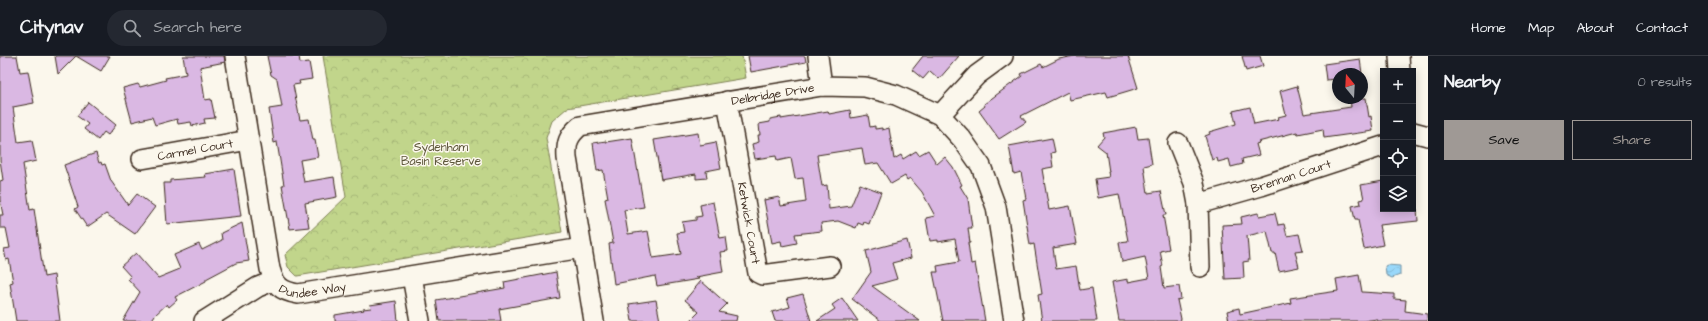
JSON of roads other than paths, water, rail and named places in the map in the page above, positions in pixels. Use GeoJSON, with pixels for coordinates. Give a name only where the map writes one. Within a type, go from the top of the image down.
{"type":"FeatureCollection","features":[{"type":"Feature","properties":{"kind":"street","name":"Dundee Way"},"geometry":{"type":"LineString","coordinates":[[235,56],[273,281],[285,292],[298,294],[582,248]]}},
{"type":"Feature","properties":{"kind":"street"},"geometry":{"type":"LineString","coordinates":[[818,56],[822,86]]}},
{"type":"Feature","properties":{"kind":"street"},"geometry":{"type":"LineString","coordinates":[[940,115],[977,75],[1003,56]]}},
{"type":"Feature","properties":{"kind":"street"},"geometry":{"type":"LineString","coordinates":[[1399,56],[1400,68]]}},
{"type":"Feature","properties":{"kind":"street","name":"Delbridge Drive"},"geometry":{"type":"LineString","coordinates":[[594,321],[566,147],[568,139],[572,133],[580,126],[822,86],[864,87],[896,95],[940,115],[962,139],[981,166],[996,207],[1014,321]]}},
{"type":"Feature","properties":{"kind":"street","name":"Ketwick Court"},"geometry":{"type":"LineString","coordinates":[[727,101],[758,272],[762,275],[830,266]]}},
{"type":"Feature","properties":{"kind":"street"},"geometry":{"type":"LineString","coordinates":[[1416,133],[1428,136]]}},
{"type":"Feature","properties":{"kind":"street","name":"Carmel Court"},"geometry":{"type":"LineString","coordinates":[[142,159],[249,140]]}},
{"type":"Feature","properties":{"kind":"street"},"geometry":{"type":"LineString","coordinates":[[1178,143],[1194,183],[1198,204],[1200,267]]}},
{"type":"Feature","properties":{"kind":"street","name":"Brennan Court"},"geometry":{"type":"LineString","coordinates":[[1198,204],[1262,186],[1380,147]]}},
{"type":"Feature","properties":{"kind":"street"},"geometry":{"type":"LineString","coordinates":[[412,276],[420,321]]}},
{"type":"Feature","properties":{"kind":"street"},"geometry":{"type":"LineString","coordinates":[[204,321],[258,288],[273,281]]}},
{"type":"Feature","properties":{"kind":"water"},"geometry":{"type":"Polygon","coordinates":[[[1385,266],[1400,266],[1400,275],[1392,278],[1386,275],[1385,266]]]}},
{"type":"Feature","properties":{"kind":"park label","name":"Sydenham Basin Reserve"},"geometry":{"type":"Point","coordinates":[441,154]}}]}
